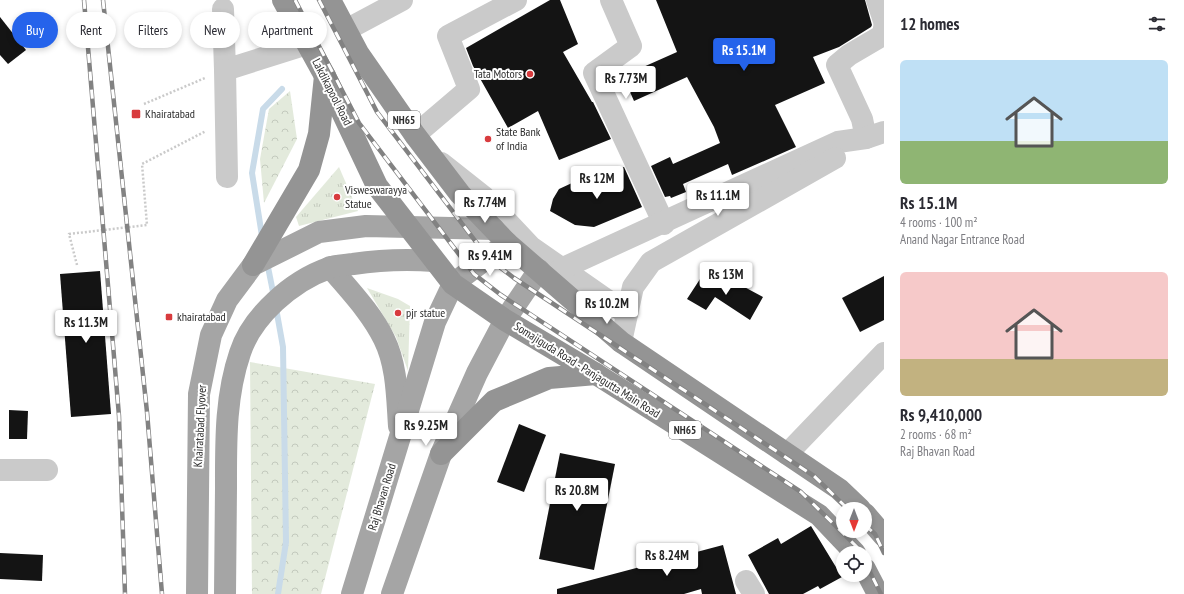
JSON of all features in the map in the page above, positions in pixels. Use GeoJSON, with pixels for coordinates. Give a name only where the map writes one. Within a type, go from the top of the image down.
{"type":"FeatureCollection","features":[{"type":"Feature","properties":{"kind":"highway","name":"Lakdikapool Road"},"geometry":{"type":"LineString","coordinates":[[283,0],[290,12]]}},
{"type":"Feature","properties":{"kind":"highway","name":"NH65"},"geometry":{"type":"LineString","coordinates":[[330,0],[358,52],[415,135],[460,194],[501,236],[621,342],[839,489],[853,502]]}},
{"type":"Feature","properties":{"kind":"highway","name":"Lakdikapool Road"},"geometry":{"type":"LineString","coordinates":[[309,48],[326,76],[377,186],[408,227]]}},
{"type":"Feature","properties":{"kind":"highway"},"geometry":{"type":"LineString","coordinates":[[253,265],[309,170],[319,134],[326,76]]}},
{"type":"Feature","properties":{"kind":"highway","name":"Somajiguda Road - Panjagutta Main Road"},"geometry":{"type":"LineString","coordinates":[[408,227],[453,284],[505,320],[596,374],[819,515],[848,546]]}},
{"type":"Feature","properties":{"kind":"highway"},"geometry":{"type":"LineString","coordinates":[[441,454],[494,401],[549,378],[596,374]]}},
{"type":"Feature","properties":{"kind":"highway"},"geometry":{"type":"LineString","coordinates":[[872,522],[884,536]]}},
{"type":"Feature","properties":{"kind":"highway"},"geometry":{"type":"LineString","coordinates":[[872,582],[878,594]]}},
{"type":"Feature","properties":{"kind":"main road","name":"Khairatabad Flyover"},"geometry":{"type":"LineString","coordinates":[[196,594],[199,394],[211,335],[227,300],[253,265],[319,232],[366,226],[408,227],[501,236]]}},
{"type":"Feature","properties":{"kind":"main road","name":"Raj Bhavan Road"},"geometry":{"type":"LineString","coordinates":[[352,594],[435,322],[453,284],[501,236]]}},
{"type":"Feature","properties":{"kind":"main road"},"geometry":{"type":"LineString","coordinates":[[225,594],[226,444],[229,401],[240,352],[258,320],[274,302],[293,286],[322,271],[399,259],[434,261]]}},
{"type":"Feature","properties":{"kind":"main road"},"geometry":{"type":"LineString","coordinates":[[392,594],[441,454],[477,373],[505,320],[539,270]]}},
{"type":"Feature","properties":{"kind":"main road"},"geometry":{"type":"LineString","coordinates":[[322,271],[368,314],[384,339],[396,378],[399,439]]}},
{"type":"Feature","properties":{"kind":"street"},"geometry":{"type":"LineString","coordinates":[[346,30],[376,6],[402,0]]}},
{"type":"Feature","properties":{"kind":"street"},"geometry":{"type":"LineString","coordinates":[[415,135],[469,89],[448,36],[516,0]]}},
{"type":"Feature","properties":{"kind":"street"},"geometry":{"type":"LineString","coordinates":[[611,0],[630,46],[594,73],[664,224]]}},
{"type":"Feature","properties":{"kind":"street"},"geometry":{"type":"LineString","coordinates":[[876,0],[884,21]]}},
{"type":"Feature","properties":{"kind":"street"},"geometry":{"type":"LineString","coordinates":[[223,9],[226,70],[227,177]]}},
{"type":"Feature","properties":{"kind":"street"},"geometry":{"type":"LineString","coordinates":[[875,135],[862,119],[837,65],[849,54],[883,35],[884,28]]}},
{"type":"Feature","properties":{"kind":"street"},"geometry":{"type":"LineString","coordinates":[[226,70],[295,48]]}},
{"type":"Feature","properties":{"kind":"street"},"geometry":{"type":"LineString","coordinates":[[561,269],[664,224],[838,142],[875,135]]}},
{"type":"Feature","properties":{"kind":"street"},"geometry":{"type":"LineString","coordinates":[[621,342],[633,287],[651,262],[875,135]]}},
{"type":"Feature","properties":{"kind":"street"},"geometry":{"type":"LineString","coordinates":[[429,153],[484,197],[530,247],[627,314]]}},
{"type":"Feature","properties":{"kind":"street"},"geometry":{"type":"LineString","coordinates":[[787,454],[884,353]]}},
{"type":"Feature","properties":{"kind":"street"},"geometry":{"type":"LineString","coordinates":[[0,470],[47,470]]}},
{"type":"Feature","properties":{"kind":"path"},"geometry":{"type":"LineString","coordinates":[[144,104],[226,70]]}},
{"type":"Feature","properties":{"kind":"path"},"geometry":{"type":"LineString","coordinates":[[77,266],[69,234],[146,225],[142,164],[227,120]]}},
{"type":"Feature","properties":{"kind":"green space"},"geometry":{"type":"Polygon","coordinates":[[[290,91],[297,139],[264,203],[260,159],[269,109],[290,91]]]}},
{"type":"Feature","properties":{"kind":"green space"},"geometry":{"type":"Polygon","coordinates":[[[339,167],[358,211],[299,226],[296,217],[339,167]]]}},
{"type":"Feature","properties":{"kind":"green space"},"geometry":{"type":"Polygon","coordinates":[[[367,288],[398,299],[410,306],[408,371],[396,337],[367,288]]]}},
{"type":"Feature","properties":{"kind":"green space"},"geometry":{"type":"Polygon","coordinates":[[[250,362],[375,384],[321,594],[252,594],[250,362]]]}},
{"type":"Feature","properties":{"kind":"building"},"geometry":{"type":"Polygon","coordinates":[[[550,0],[560,0],[578,44],[563,52],[593,102],[611,139],[559,160],[538,111],[508,128],[473,66],[466,48],[550,0]]]}},
{"type":"Feature","properties":{"kind":"building"},"geometry":{"type":"Polygon","coordinates":[[[656,0],[865,0],[872,25],[839,47],[813,57],[825,83],[775,105],[796,147],[732,175],[728,164],[683,184],[686,192],[671,198],[670,196],[665,197],[651,166],[670,157],[673,164],[720,143],[714,127],[687,77],[634,101],[623,76],[677,52],[656,0]]]}},
{"type":"Feature","properties":{"kind":"building"},"geometry":{"type":"Polygon","coordinates":[[[0,17],[12,32],[12,48],[24,48],[26,50],[8,64],[0,55],[0,17]]]}},
{"type":"Feature","properties":{"kind":"building"},"geometry":{"type":"Polygon","coordinates":[[[624,167],[642,207],[594,227],[575,225],[550,211],[553,199],[559,189],[572,183],[574,187],[624,167]]]}},
{"type":"Feature","properties":{"kind":"building"},"geometry":{"type":"Polygon","coordinates":[[[100,271],[111,414],[71,417],[60,274],[100,271]]]}},
{"type":"Feature","properties":{"kind":"building"},"geometry":{"type":"Polygon","coordinates":[[[722,275],[763,297],[750,320],[715,297],[706,310],[687,299],[702,276],[717,284],[722,275]]]}},
{"type":"Feature","properties":{"kind":"building"},"geometry":{"type":"Polygon","coordinates":[[[884,276],[884,320],[860,332],[842,298],[884,276]]]}},
{"type":"Feature","properties":{"kind":"building"},"geometry":{"type":"Polygon","coordinates":[[[9,410],[28,411],[27,439],[9,439],[9,410]]]}},
{"type":"Feature","properties":{"kind":"building"},"geometry":{"type":"Polygon","coordinates":[[[519,424],[546,435],[524,492],[497,482],[519,424]]]}},
{"type":"Feature","properties":{"kind":"building"},"geometry":{"type":"Polygon","coordinates":[[[560,453],[615,464],[594,570],[539,559],[560,453]]]}},
{"type":"Feature","properties":{"kind":"building"},"geometry":{"type":"Polygon","coordinates":[[[811,526],[836,567],[836,580],[820,589],[818,586],[803,594],[769,594],[748,555],[778,538],[781,544],[811,526]]]}},
{"type":"Feature","properties":{"kind":"building"},"geometry":{"type":"Polygon","coordinates":[[[723,545],[736,594],[702,594],[701,589],[684,594],[557,594],[557,589],[723,545]]]}},
{"type":"Feature","properties":{"kind":"building"},"geometry":{"type":"Polygon","coordinates":[[[0,553],[43,555],[42,581],[0,579],[0,553]]]}},
{"type":"Feature","properties":{"kind":"waterway"},"geometry":{"type":"LineString","coordinates":[[262,236],[252,173],[263,109],[282,89]]}},
{"type":"Feature","properties":{"kind":"waterway"},"geometry":{"type":"LineString","coordinates":[[267,262],[274,297]]}},
{"type":"Feature","properties":{"kind":"waterway"},"geometry":{"type":"LineString","coordinates":[[276,308],[283,347],[286,542],[278,594]]}},
{"type":"Feature","properties":{"kind":"railway"},"geometry":{"type":"LineString","coordinates":[[84,0],[119,416],[125,594]]}},
{"type":"Feature","properties":{"kind":"railway"},"geometry":{"type":"LineString","coordinates":[[103,0],[147,412],[162,594]]}},
{"type":"Feature","properties":{"kind":"railway"},"geometry":{"type":"LineString","coordinates":[[295,0],[359,123],[474,274],[501,295],[801,492],[856,546]]}},
{"type":"Feature","properties":{"kind":"railway"},"geometry":{"type":"LineString","coordinates":[[319,0],[377,112],[489,259],[514,278],[814,476],[841,502]]}},
{"type":"Feature","properties":{"kind":"railway"},"geometry":{"type":"LineString","coordinates":[[872,531],[875,534],[884,553]]}},
{"type":"Feature","properties":{"kind":"railway"},"geometry":{"type":"LineString","coordinates":[[872,576],[881,594]]}},
{"type":"Feature","properties":{"kind":"place","name":"Tata Motors"},"geometry":{"type":"Point","coordinates":[530,74]}},
{"type":"Feature","properties":{"kind":"place","name":"Khairatabad"},"geometry":{"type":"Point","coordinates":[136,114]}},
{"type":"Feature","properties":{"kind":"place","name":"State Bank of India"},"geometry":{"type":"Point","coordinates":[488,139]}},
{"type":"Feature","properties":{"kind":"place","name":"Visweswarayya Statue"},"geometry":{"type":"Point","coordinates":[337,197]}},
{"type":"Feature","properties":{"kind":"place","name":"pjr statue"},"geometry":{"type":"Point","coordinates":[398,313]}},
{"type":"Feature","properties":{"kind":"place","name":"khairatabad"},"geometry":{"type":"Point","coordinates":[169,317]}}]}
